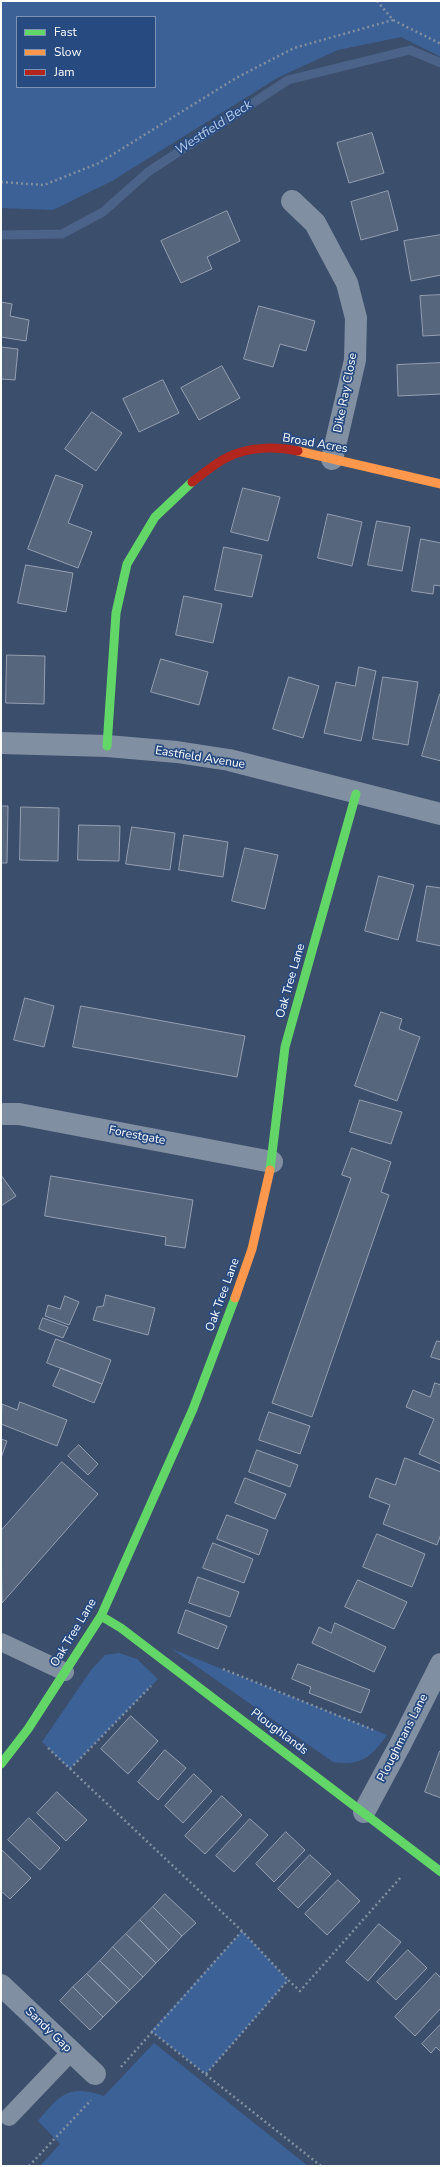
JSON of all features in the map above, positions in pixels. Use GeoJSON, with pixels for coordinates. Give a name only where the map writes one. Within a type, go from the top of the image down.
{"type":"FeatureCollection","features":[{"type":"Feature","properties":{"kind":"street","name":"Dike Ray Close"},"geometry":{"type":"LineString","coordinates":[[292,201],[315,223],[347,282],[356,318],[355,360],[332,459]]}},
{"type":"Feature","properties":{"kind":"street","name":"Broad Acres"},"geometry":{"type":"LineString","coordinates":[[107,746],[116,613],[127,564],[155,517],[190,482],[228,457],[253,449],[288,449],[441,484]]}},
{"type":"Feature","properties":{"kind":"street","name":"Eastfield Avenue"},"geometry":{"type":"LineString","coordinates":[[1,743],[107,746],[177,752],[229,760],[356,794],[441,814]]}},
{"type":"Feature","properties":{"kind":"street","name":"Oak Tree Lane"},"geometry":{"type":"LineString","coordinates":[[1,1764],[28,1729],[100,1616],[193,1409],[227,1320],[252,1249],[272,1162],[285,1047],[356,794]]}},
{"type":"Feature","properties":{"kind":"street","name":"Forestgate"},"geometry":{"type":"LineString","coordinates":[[1,1114],[19,1114],[272,1162]]}},
{"type":"Feature","properties":{"kind":"street","name":"Ploughlands"},"geometry":{"type":"LineString","coordinates":[[100,1616],[121,1628],[171,1665],[441,1872]]}},
{"type":"Feature","properties":{"kind":"street","name":"Ploughmans Lane"},"geometry":{"type":"LineString","coordinates":[[364,1812],[400,1746],[441,1664]]}},
{"type":"Feature","properties":{"kind":"street","name":"Sandy Gap"},"geometry":{"type":"LineString","coordinates":[[1,1985],[71,2052],[105,2074]]}},
{"type":"Feature","properties":{"kind":"lane"},"geometry":{"type":"LineString","coordinates":[[1,1642],[65,1672]]}},
{"type":"Feature","properties":{"kind":"lane"},"geometry":{"type":"LineString","coordinates":[[9,2117],[71,2052]]}},
{"type":"Feature","properties":{"kind":"path"},"geometry":{"type":"LineString","coordinates":[[377,1],[393,20],[441,44]]}},
{"type":"Feature","properties":{"kind":"path"},"geometry":{"type":"LineString","coordinates":[[1,182],[44,185],[99,163],[236,78],[294,48],[393,20]]}},
{"type":"Feature","properties":{"kind":"path"},"geometry":{"type":"LineString","coordinates":[[70,1769],[171,1665]]}},
{"type":"Feature","properties":{"kind":"path"},"geometry":{"type":"LineString","coordinates":[[216,1667],[387,1735],[400,1746]]}},
{"type":"Feature","properties":{"kind":"path"},"geometry":{"type":"LineString","coordinates":[[28,1729],[242,1931],[300,1991],[420,1856]]}},
{"type":"Feature","properties":{"kind":"path"},"geometry":{"type":"LineString","coordinates":[[105,2074],[151,2031],[242,1931]]}},
{"type":"Feature","properties":{"kind":"path"},"geometry":{"type":"LineString","coordinates":[[206,2074],[288,1980]]}},
{"type":"Feature","properties":{"kind":"path"},"geometry":{"type":"LineString","coordinates":[[151,2031],[321,2166]]}},
{"type":"Feature","properties":{"kind":"path"},"geometry":{"type":"LineString","coordinates":[[29,2166],[94,2096]]}},
{"type":"Feature","properties":{"kind":"shaded area"},"geometry":{"type":"Polygon","coordinates":[[[1,1],[441,1],[441,57],[401,37],[338,50],[279,77],[112,181],[53,210],[1,208],[1,1]]]}},
{"type":"Feature","properties":{"kind":"shaded area"},"geometry":{"type":"Polygon","coordinates":[[[172,1649],[387,1735],[376,1749],[365,1758],[351,1763],[333,1762],[172,1649]]]}},
{"type":"Feature","properties":{"kind":"shaded area"},"geometry":{"type":"Polygon","coordinates":[[[119,1653],[137,1659],[158,1679],[70,1769],[42,1742],[91,1670],[105,1655],[119,1653]]]}},
{"type":"Feature","properties":{"kind":"shaded area"},"geometry":{"type":"Polygon","coordinates":[[[242,1931],[288,1980],[206,2074],[151,2031],[242,1931]]]}},
{"type":"Feature","properties":{"kind":"shaded area"},"geometry":{"type":"Polygon","coordinates":[[[154,2043],[308,2166],[40,2166],[60,2144],[38,2121],[53,2104],[66,2094],[74,2092],[82,2091],[104,2096],[154,2043]]]}},
{"type":"Feature","properties":{"kind":"building"},"geometry":{"type":"Polygon","coordinates":[[[372,133],[384,173],[349,183],[337,143],[372,133]]]}},
{"type":"Feature","properties":{"kind":"building"},"geometry":{"type":"Polygon","coordinates":[[[388,191],[398,230],[361,240],[351,202],[388,191]]]}},
{"type":"Feature","properties":{"kind":"building"},"geometry":{"type":"Polygon","coordinates":[[[227,211],[240,241],[207,257],[212,269],[181,283],[161,241],[227,211]]]}},
{"type":"Feature","properties":{"kind":"building"},"geometry":{"type":"Polygon","coordinates":[[[441,235],[441,275],[411,281],[404,241],[441,235]]]}},
{"type":"Feature","properties":{"kind":"building"},"geometry":{"type":"Polygon","coordinates":[[[441,295],[441,335],[423,336],[420,296],[441,295]]]}},
{"type":"Feature","properties":{"kind":"building"},"geometry":{"type":"Polygon","coordinates":[[[1,302],[12,304],[10,316],[29,320],[26,341],[1,337],[1,302]]]}},
{"type":"Feature","properties":{"kind":"building"},"geometry":{"type":"Polygon","coordinates":[[[259,306],[315,321],[306,351],[280,344],[273,367],[244,359],[259,306]]]}},
{"type":"Feature","properties":{"kind":"building"},"geometry":{"type":"Polygon","coordinates":[[[1,347],[18,349],[15,380],[1,379],[1,347]]]}},
{"type":"Feature","properties":{"kind":"building"},"geometry":{"type":"Polygon","coordinates":[[[441,363],[441,394],[398,396],[397,365],[441,363]]]}},
{"type":"Feature","properties":{"kind":"building"},"geometry":{"type":"Polygon","coordinates":[[[222,366],[240,398],[199,420],[181,388],[222,366]]]}},
{"type":"Feature","properties":{"kind":"building"},"geometry":{"type":"Polygon","coordinates":[[[163,380],[179,413],[139,432],[123,399],[163,380]]]}},
{"type":"Feature","properties":{"kind":"building"},"geometry":{"type":"Polygon","coordinates":[[[92,412],[122,433],[96,471],[65,449],[92,412]]]}},
{"type":"Feature","properties":{"kind":"building"},"geometry":{"type":"Polygon","coordinates":[[[56,475],[83,485],[68,523],[92,532],[78,568],[28,549],[56,475]]]}},
{"type":"Feature","properties":{"kind":"building"},"geometry":{"type":"Polygon","coordinates":[[[243,488],[280,497],[268,541],[231,532],[243,488]]]}},
{"type":"Feature","properties":{"kind":"building"},"geometry":{"type":"Polygon","coordinates":[[[328,514],[362,522],[352,566],[318,558],[328,514]]]}},
{"type":"Feature","properties":{"kind":"building"},"geometry":{"type":"Polygon","coordinates":[[[377,521],[410,527],[402,571],[368,565],[377,521]]]}},
{"type":"Feature","properties":{"kind":"building"},"geometry":{"type":"Polygon","coordinates":[[[421,539],[441,543],[441,586],[434,585],[433,594],[412,591],[421,539]]]}},
{"type":"Feature","properties":{"kind":"building"},"geometry":{"type":"Polygon","coordinates":[[[224,547],[262,555],[252,597],[215,590],[224,547]]]}},
{"type":"Feature","properties":{"kind":"building"},"geometry":{"type":"Polygon","coordinates":[[[26,565],[73,573],[66,612],[18,603],[26,565]]]}},
{"type":"Feature","properties":{"kind":"building"},"geometry":{"type":"Polygon","coordinates":[[[184,596],[222,604],[213,643],[176,635],[184,596]]]}},
{"type":"Feature","properties":{"kind":"building"},"geometry":{"type":"Polygon","coordinates":[[[7,655],[45,656],[44,704],[6,703],[7,655]]]}},
{"type":"Feature","properties":{"kind":"building"},"geometry":{"type":"Polygon","coordinates":[[[161,659],[208,672],[199,705],[151,692],[161,659]]]}},
{"type":"Feature","properties":{"kind":"building"},"geometry":{"type":"Polygon","coordinates":[[[359,667],[376,671],[361,741],[324,733],[336,682],[355,686],[359,667]]]}},
{"type":"Feature","properties":{"kind":"building"},"geometry":{"type":"Polygon","coordinates":[[[289,677],[319,686],[303,738],[273,729],[289,677]]]}},
{"type":"Feature","properties":{"kind":"building"},"geometry":{"type":"Polygon","coordinates":[[[383,677],[418,682],[408,745],[373,739],[383,677]]]}},
{"type":"Feature","properties":{"kind":"building"},"geometry":{"type":"Polygon","coordinates":[[[441,694],[441,761],[422,756],[441,694]]]}},
{"type":"Feature","properties":{"kind":"building"},"geometry":{"type":"Polygon","coordinates":[[[1,806],[8,806],[7,863],[1,863],[1,806]]]}},
{"type":"Feature","properties":{"kind":"building"},"geometry":{"type":"Polygon","coordinates":[[[21,807],[59,808],[58,861],[20,860],[21,807]]]}},
{"type":"Feature","properties":{"kind":"building"},"geometry":{"type":"Polygon","coordinates":[[[79,825],[120,826],[119,861],[78,860],[79,825]]]}},
{"type":"Feature","properties":{"kind":"building"},"geometry":{"type":"Polygon","coordinates":[[[132,827],[175,833],[170,870],[126,864],[132,827]]]}},
{"type":"Feature","properties":{"kind":"building"},"geometry":{"type":"Polygon","coordinates":[[[184,835],[228,842],[223,877],[179,870],[184,835]]]}},
{"type":"Feature","properties":{"kind":"building"},"geometry":{"type":"Polygon","coordinates":[[[245,848],[278,855],[265,909],[232,901],[245,848]]]}},
{"type":"Feature","properties":{"kind":"building"},"geometry":{"type":"Polygon","coordinates":[[[379,876],[414,885],[398,940],[365,931],[379,876]]]}},
{"type":"Feature","properties":{"kind":"building"},"geometry":{"type":"Polygon","coordinates":[[[427,886],[441,888],[441,946],[417,941],[427,886]]]}},
{"type":"Feature","properties":{"kind":"building"},"geometry":{"type":"Polygon","coordinates":[[[25,998],[54,1006],[44,1047],[14,1040],[25,998]]]}},
{"type":"Feature","properties":{"kind":"building"},"geometry":{"type":"Polygon","coordinates":[[[81,1006],[245,1036],[237,1077],[73,1047],[81,1006]]]}},
{"type":"Feature","properties":{"kind":"building"},"geometry":{"type":"Polygon","coordinates":[[[381,1012],[402,1019],[399,1029],[420,1037],[397,1101],[355,1086],[381,1012]]]}},
{"type":"Feature","properties":{"kind":"building"},"geometry":{"type":"Polygon","coordinates":[[[360,1100],[402,1112],[391,1144],[350,1132],[360,1100]]]}},
{"type":"Feature","properties":{"kind":"building"},"geometry":{"type":"Polygon","coordinates":[[[352,1148],[391,1162],[381,1192],[389,1195],[312,1417],[272,1403],[351,1178],[342,1175],[352,1148]]]}},
{"type":"Feature","properties":{"kind":"building"},"geometry":{"type":"Polygon","coordinates":[[[1,1175],[16,1196],[1,1206],[1,1175]]]}},
{"type":"Feature","properties":{"kind":"building"},"geometry":{"type":"Polygon","coordinates":[[[51,1176],[193,1200],[185,1248],[165,1245],[166,1237],[45,1216],[51,1176]]]}},
{"type":"Feature","properties":{"kind":"building"},"geometry":{"type":"Polygon","coordinates":[[[106,1295],[155,1308],[148,1335],[93,1320],[97,1307],[103,1306],[106,1295]]]}},
{"type":"Feature","properties":{"kind":"building"},"geometry":{"type":"Polygon","coordinates":[[[65,1296],[79,1302],[69,1325],[45,1316],[48,1305],[60,1309],[65,1296]]]}},
{"type":"Feature","properties":{"kind":"building"},"geometry":{"type":"Polygon","coordinates":[[[43,1318],[68,1327],[63,1338],[39,1329],[43,1318]]]}},
{"type":"Feature","properties":{"kind":"building"},"geometry":{"type":"Polygon","coordinates":[[[56,1339],[111,1360],[102,1384],[47,1363],[56,1339]]]}},
{"type":"Feature","properties":{"kind":"building"},"geometry":{"type":"Polygon","coordinates":[[[437,1341],[441,1342],[441,1360],[431,1357],[437,1341]]]}},
{"type":"Feature","properties":{"kind":"building"},"geometry":{"type":"Polygon","coordinates":[[[61,1368],[102,1384],[94,1403],[53,1386],[61,1368]]]}},
{"type":"Feature","properties":{"kind":"building"},"geometry":{"type":"Polygon","coordinates":[[[435,1383],[441,1385],[441,1464],[419,1454],[434,1419],[406,1407],[413,1390],[430,1397],[435,1383]]]}},
{"type":"Feature","properties":{"kind":"building"},"geometry":{"type":"Polygon","coordinates":[[[20,1402],[67,1420],[57,1446],[1,1424],[2,1404],[17,1410],[20,1402]]]}},
{"type":"Feature","properties":{"kind":"building"},"geometry":{"type":"Polygon","coordinates":[[[269,1412],[310,1426],[300,1454],[259,1440],[269,1412]]]}},
{"type":"Feature","properties":{"kind":"building"},"geometry":{"type":"Polygon","coordinates":[[[1,1439],[7,1441],[1,1458],[1,1439]]]}},
{"type":"Feature","properties":{"kind":"building"},"geometry":{"type":"Polygon","coordinates":[[[79,1445],[98,1464],[88,1475],[68,1456],[79,1445]]]}},
{"type":"Feature","properties":{"kind":"building"},"geometry":{"type":"Polygon","coordinates":[[[257,1450],[298,1465],[290,1487],[249,1472],[257,1450]]]}},
{"type":"Feature","properties":{"kind":"building"},"geometry":{"type":"Polygon","coordinates":[[[405,1458],[441,1472],[441,1534],[437,1545],[383,1524],[390,1505],[369,1497],[376,1478],[395,1485],[405,1458]]]}},
{"type":"Feature","properties":{"kind":"building"},"geometry":{"type":"Polygon","coordinates":[[[62,1462],[98,1494],[2,1603],[1,1531],[62,1462]]]}},
{"type":"Feature","properties":{"kind":"building"},"geometry":{"type":"Polygon","coordinates":[[[245,1478],[286,1494],[275,1519],[235,1503],[245,1478]]]}},
{"type":"Feature","properties":{"kind":"building"},"geometry":{"type":"Polygon","coordinates":[[[227,1515],[268,1530],[259,1555],[217,1539],[227,1515]]]}},
{"type":"Feature","properties":{"kind":"building"},"geometry":{"type":"Polygon","coordinates":[[[377,1534],[425,1554],[412,1587],[363,1567],[377,1534]]]}},
{"type":"Feature","properties":{"kind":"building"},"geometry":{"type":"Polygon","coordinates":[[[213,1543],[253,1559],[244,1583],[203,1568],[213,1543]]]}},
{"type":"Feature","properties":{"kind":"building"},"geometry":{"type":"Polygon","coordinates":[[[198,1577],[239,1592],[230,1617],[189,1603],[198,1577]]]}},
{"type":"Feature","properties":{"kind":"building"},"geometry":{"type":"Polygon","coordinates":[[[358,1580],[407,1602],[394,1629],[345,1607],[358,1580]]]}},
{"type":"Feature","properties":{"kind":"building"},"geometry":{"type":"Polygon","coordinates":[[[186,1610],[227,1626],[218,1649],[178,1633],[186,1610]]]}},
{"type":"Feature","properties":{"kind":"building"},"geometry":{"type":"Polygon","coordinates":[[[335,1623],[386,1647],[374,1672],[312,1643],[319,1627],[331,1633],[335,1623]]]}},
{"type":"Feature","properties":{"kind":"building"},"geometry":{"type":"Polygon","coordinates":[[[298,1664],[370,1690],[361,1713],[309,1693],[311,1687],[292,1679],[298,1664]]]}},
{"type":"Feature","properties":{"kind":"building"},"geometry":{"type":"Polygon","coordinates":[[[131,1716],[158,1741],[128,1774],[101,1749],[131,1716]]]}},
{"type":"Feature","properties":{"kind":"building"},"geometry":{"type":"Polygon","coordinates":[[[165,1750],[186,1768],[158,1800],[138,1782],[165,1750]]]}},
{"type":"Feature","properties":{"kind":"building"},"geometry":{"type":"Polygon","coordinates":[[[441,1751],[441,1798],[425,1792],[441,1751]]]}},
{"type":"Feature","properties":{"kind":"building"},"geometry":{"type":"Polygon","coordinates":[[[194,1774],[212,1791],[183,1823],[165,1806],[194,1774]]]}},
{"type":"Feature","properties":{"kind":"building"},"geometry":{"type":"Polygon","coordinates":[[[57,1792],[87,1820],[66,1841],[37,1813],[57,1792]]]}},
{"type":"Feature","properties":{"kind":"building"},"geometry":{"type":"Polygon","coordinates":[[[222,1796],[242,1815],[205,1854],[185,1836],[222,1796]]]}},
{"type":"Feature","properties":{"kind":"building"},"geometry":{"type":"Polygon","coordinates":[[[29,1818],[60,1848],[40,1870],[8,1840],[29,1818]]]}},
{"type":"Feature","properties":{"kind":"building"},"geometry":{"type":"Polygon","coordinates":[[[250,1819],[268,1835],[234,1872],[216,1856],[250,1819]]]}},
{"type":"Feature","properties":{"kind":"building"},"geometry":{"type":"Polygon","coordinates":[[[286,1832],[305,1850],[274,1882],[256,1864],[286,1832]]]}},
{"type":"Feature","properties":{"kind":"building"},"geometry":{"type":"Polygon","coordinates":[[[2,1850],[31,1878],[10,1899],[1,1891],[2,1850]]]}},
{"type":"Feature","properties":{"kind":"building"},"geometry":{"type":"Polygon","coordinates":[[[310,1855],[331,1874],[298,1908],[278,1889],[310,1855]]]}},
{"type":"Feature","properties":{"kind":"building"},"geometry":{"type":"Polygon","coordinates":[[[338,1880],[360,1901],[327,1935],[305,1914],[338,1880]]]}},
{"type":"Feature","properties":{"kind":"building"},"geometry":{"type":"Polygon","coordinates":[[[165,1894],[196,1923],[182,1936],[153,1907],[165,1894]]]}},
{"type":"Feature","properties":{"kind":"building"},"geometry":{"type":"Polygon","coordinates":[[[153,1907],[182,1936],[169,1950],[140,1920],[153,1907]]]}},
{"type":"Feature","properties":{"kind":"building"},"geometry":{"type":"Polygon","coordinates":[[[140,1920],[169,1950],[156,1963],[126,1934],[140,1920]]]}},
{"type":"Feature","properties":{"kind":"building"},"geometry":{"type":"Polygon","coordinates":[[[379,1924],[401,1942],[368,1981],[346,1962],[379,1924]]]}},
{"type":"Feature","properties":{"kind":"building"},"geometry":{"type":"Polygon","coordinates":[[[126,1934],[156,1963],[143,1977],[113,1947],[126,1934]]]}},
{"type":"Feature","properties":{"kind":"building"},"geometry":{"type":"Polygon","coordinates":[[[113,1947],[143,1977],[130,1990],[100,1961],[113,1947]]]}},
{"type":"Feature","properties":{"kind":"building"},"geometry":{"type":"Polygon","coordinates":[[[408,1950],[427,1968],[396,2000],[377,1982],[408,1950]]]}},
{"type":"Feature","properties":{"kind":"building"},"geometry":{"type":"Polygon","coordinates":[[[100,1961],[130,1990],[117,2003],[87,1974],[100,1961]]]}},
{"type":"Feature","properties":{"kind":"building"},"geometry":{"type":"Polygon","coordinates":[[[436,1973],[441,1978],[441,2008],[415,2036],[395,2017],[436,1973]]]}},
{"type":"Feature","properties":{"kind":"building"},"geometry":{"type":"Polygon","coordinates":[[[87,1974],[117,2003],[103,2017],[73,1987],[87,1974]]]}},
{"type":"Feature","properties":{"kind":"building"},"geometry":{"type":"Polygon","coordinates":[[[73,1987],[103,2017],[90,2030],[60,2001],[73,1987]]]}},
{"type":"Feature","properties":{"kind":"building"},"geometry":{"type":"Polygon","coordinates":[[[441,2024],[441,2052],[436,2047],[431,2053],[422,2044],[441,2024]]]}},
{"type":"Feature","properties":{"kind":"waterway","name":"Westfield Beck"},"geometry":{"type":"LineString","coordinates":[[1,235],[62,234],[103,212],[148,172],[288,80],[410,50],[441,63]]}},
{"type":"Feature","properties":{"kind":"traffic: fast"},"geometry":{"type":"LineString","coordinates":[[107,746],[116,613],[127,564],[155,517],[192,482]]}},
{"type":"Feature","properties":{"kind":"traffic: fast"},"geometry":{"type":"LineString","coordinates":[[270,1170],[285,1047],[356,794]]}},
{"type":"Feature","properties":{"kind":"traffic: fast"},"geometry":{"type":"LineString","coordinates":[[1,1764],[28,1729],[101,1616],[193,1409],[235,1298]]}},
{"type":"Feature","properties":{"kind":"traffic: fast"},"geometry":{"type":"LineString","coordinates":[[101,1616],[121,1628],[441,1872]]}},
{"type":"Feature","properties":{"kind":"traffic: slow"},"geometry":{"type":"LineString","coordinates":[[298,451],[441,484]]}},
{"type":"Feature","properties":{"kind":"traffic: slow"},"geometry":{"type":"LineString","coordinates":[[235,1298],[252,1249],[270,1170]]}},
{"type":"Feature","properties":{"kind":"traffic: jam"},"geometry":{"type":"LineString","coordinates":[[192,482],[223,459],[244,451],[262,448],[281,448],[298,451]]}}]}
